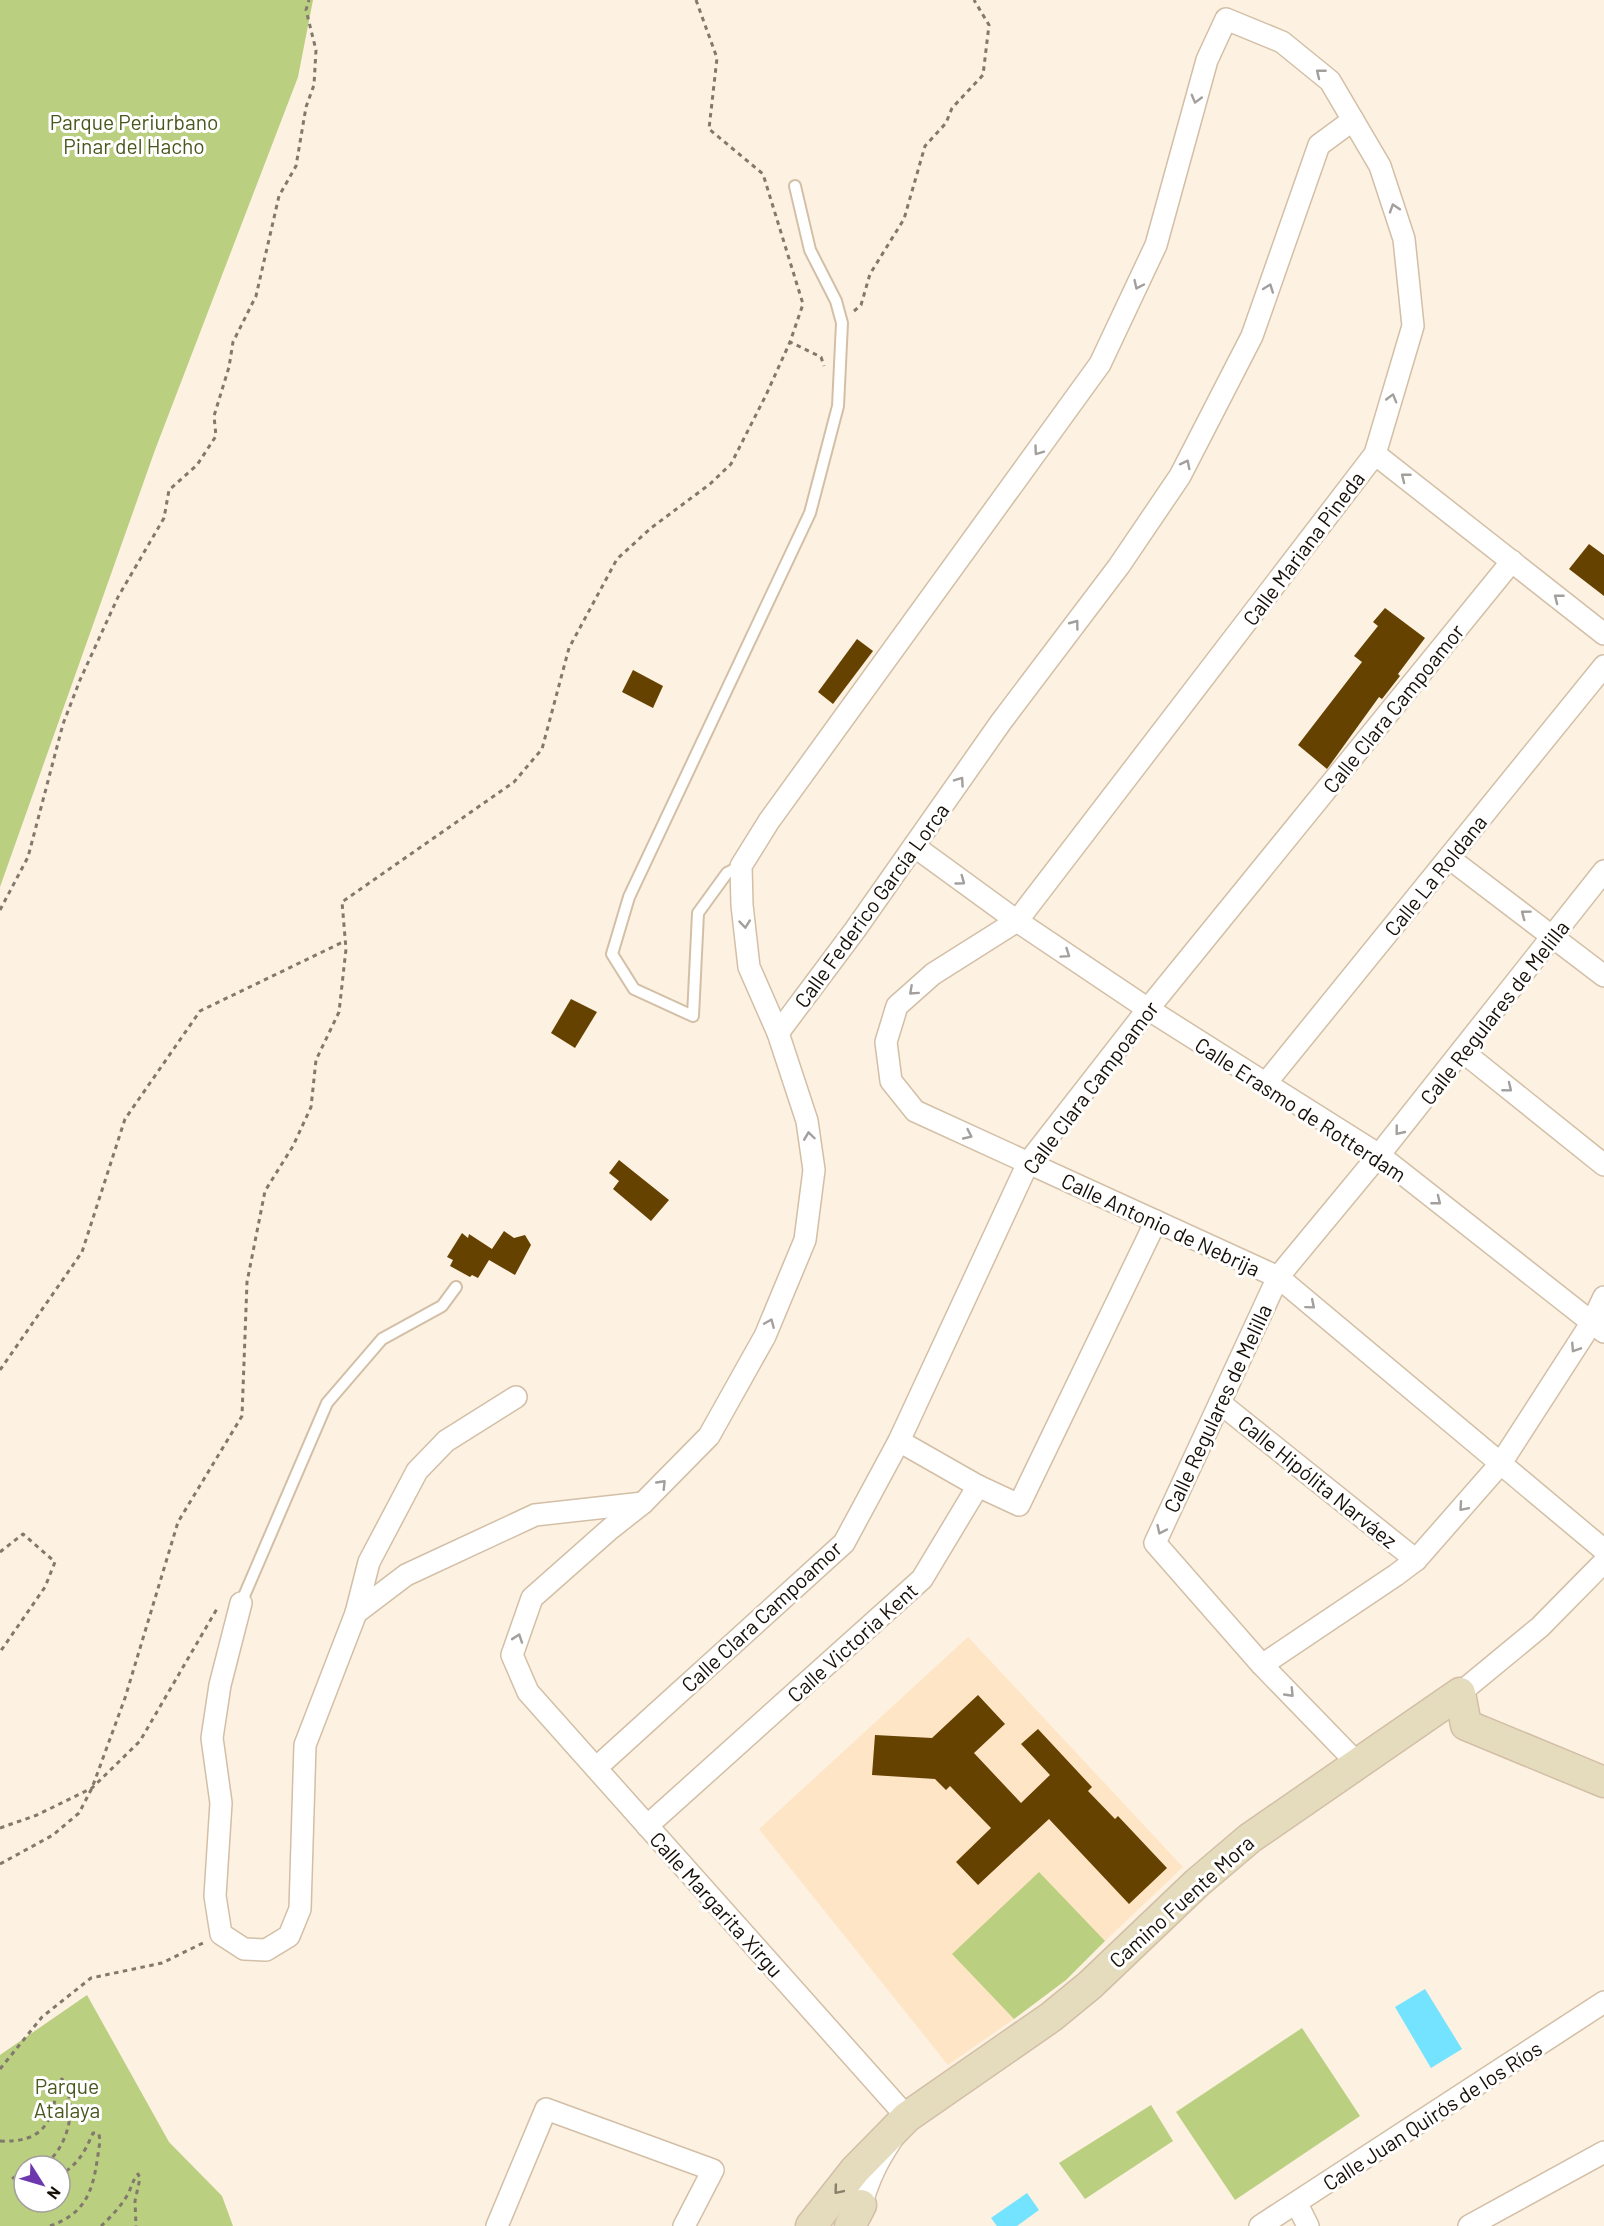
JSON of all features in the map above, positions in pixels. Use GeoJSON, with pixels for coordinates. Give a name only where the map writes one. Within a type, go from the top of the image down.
{"type":"FeatureCollection","features":[{"type":"Feature","properties":{"kind":"street","name":"Calle Mariana Pineda"},"geometry":{"type":"LineString","coordinates":[[741,866],[770,821],[1100,364],[1156,245],[1207,60],[1227,19],[1282,42],[1330,81],[1380,166],[1404,239],[1413,326],[1375,454],[1017,921]]}},
{"type":"Feature","properties":{"kind":"street","name":"Calle Federico García Lorca"},"geometry":{"type":"LineString","coordinates":[[778,1033],[1001,722],[1119,566],[1180,476],[1252,336],[1319,145],[1353,120]]}},
{"type":"Feature","properties":{"kind":"street"},"geometry":{"type":"LineString","coordinates":[[1375,454],[1604,634]]}},
{"type":"Feature","properties":{"kind":"street","name":"Calle Clara Campoamor"},"geometry":{"type":"LineString","coordinates":[[596,1768],[844,1543],[898,1441],[1028,1163],[1148,1010],[1512,561]]}},
{"type":"Feature","properties":{"kind":"street","name":"Calle La Roldana"},"geometry":{"type":"LineString","coordinates":[[1266,1083],[1604,666]]}},
{"type":"Feature","properties":{"kind":"street"},"geometry":{"type":"LineString","coordinates":[[914,846],[1017,921]]}},
{"type":"Feature","properties":{"kind":"street"},"geometry":{"type":"LineString","coordinates":[[1449,858],[1604,976]]}},
{"type":"Feature","properties":{"kind":"street"},"geometry":{"type":"LineString","coordinates":[[356,1613],[406,1575],[535,1515],[643,1503],[709,1436],[765,1336],[805,1240],[814,1170],[807,1121],[778,1033],[749,967],[741,866]]}},
{"type":"Feature","properties":{"kind":"street","name":"Calle Regulares de Melilla"},"geometry":{"type":"LineString","coordinates":[[1358,1764],[1262,1665],[1155,1543],[1278,1277],[1462,1052],[1604,871]]}},
{"type":"Feature","properties":{"kind":"street","name":"Calle Erasmo de Rotterdam"},"geometry":{"type":"LineString","coordinates":[[1017,921],[1148,1010],[1379,1155],[1598,1327]]}},
{"type":"Feature","properties":{"kind":"street","name":"Calle Antonio de Nebrija"},"geometry":{"type":"LineString","coordinates":[[1017,921],[933,974],[897,1005],[886,1042],[891,1081],[915,1111],[1278,1277],[1604,1550]]}},
{"type":"Feature","properties":{"kind":"street"},"geometry":{"type":"LineString","coordinates":[[1462,1052],[1604,1165]]}},
{"type":"Feature","properties":{"kind":"street"},"geometry":{"type":"LineString","coordinates":[[898,1441],[978,1486],[1019,1505],[1156,1221]]}},
{"type":"Feature","properties":{"kind":"street"},"geometry":{"type":"LineString","coordinates":[[1262,1665],[1416,1560],[1501,1463],[1598,1327],[1604,1297]]}},
{"type":"Feature","properties":{"kind":"street"},"geometry":{"type":"LineString","coordinates":[[241,1603],[220,1685],[212,1738],[221,1803],[215,1896],[221,1934],[244,1949],[266,1950],[289,1936],[300,1910],[305,1745],[356,1613],[369,1562],[417,1471],[446,1440],[516,1397]]}},
{"type":"Feature","properties":{"kind":"street","name":"Calle Hipólita Narváez"},"geometry":{"type":"LineString","coordinates":[[1220,1403],[1416,1560]]}},
{"type":"Feature","properties":{"kind":"street","name":"Calle Victoria Kent"},"geometry":{"type":"LineString","coordinates":[[647,1826],[922,1579],[978,1486]]}},
{"type":"Feature","properties":{"kind":"street","name":"Calle Margarita Xirgu"},"geometry":{"type":"LineString","coordinates":[[643,1503],[610,1528],[532,1598],[512,1655],[528,1692],[907,2117]]}},
{"type":"Feature","properties":{"kind":"street","name":"Camino Fuente Mora"},"geometry":{"type":"LineString","coordinates":[[856,2219],[871,2174],[907,2117],[1051,2017],[1090,1985],[1197,1883],[1250,1838],[1460,1693],[1540,1626],[1604,1562]]}},
{"type":"Feature","properties":{"kind":"street"},"geometry":{"type":"LineString","coordinates":[[1460,1693],[1466,1725],[1604,1782]]}},
{"type":"Feature","properties":{"kind":"street","name":"Calle Juan Quirós de los Ríos"},"geometry":{"type":"LineString","coordinates":[[1260,2226],[1604,2002]]}},
{"type":"Feature","properties":{"kind":"street"},"geometry":{"type":"LineString","coordinates":[[497,2226],[546,2109],[713,2170],[684,2226]]}},
{"type":"Feature","properties":{"kind":"street"},"geometry":{"type":"LineString","coordinates":[[811,2226],[855,2170],[907,2117]]}},
{"type":"Feature","properties":{"kind":"street"},"geometry":{"type":"LineString","coordinates":[[1469,2226],[1604,2152]]}},
{"type":"Feature","properties":{"kind":"street"},"geometry":{"type":"LineString","coordinates":[[1297,2204],[1308,2226]]}},
{"type":"Feature","properties":{"kind":"lane"},"geometry":{"type":"LineString","coordinates":[[741,866],[728,873],[698,913],[693,1016],[634,988],[612,954],[629,897],[810,513],[838,406],[842,323],[836,301],[810,250],[795,186]]}},
{"type":"Feature","properties":{"kind":"lane"},"geometry":{"type":"LineString","coordinates":[[241,1603],[327,1403],[382,1339],[441,1306],[456,1287]]}},
{"type":"Feature","properties":{"kind":"path"},"geometry":{"type":"LineString","coordinates":[[0,910],[28,857],[63,724],[113,607],[142,553],[164,519],[169,490],[197,465],[216,436],[214,416],[230,367],[233,342],[256,296],[279,196],[297,166],[306,107],[314,85],[316,50],[306,10],[309,0]]}},
{"type":"Feature","properties":{"kind":"path"},"geometry":{"type":"LineString","coordinates":[[0,1864],[53,1835],[79,1813],[92,1788],[125,1698],[178,1522],[242,1416],[247,1282],[265,1191],[293,1146],[311,1107],[316,1060],[339,1012],[345,941],[342,902],[513,782],[542,749],[569,648],[617,558],[651,528],[710,484],[731,464],[790,342],[802,304],[763,174],[709,129],[717,58],[696,0]]}},
{"type":"Feature","properties":{"kind":"path"},"geometry":{"type":"LineString","coordinates":[[842,323],[861,305],[870,274],[904,219],[925,146],[946,123],[952,108],[983,75],[989,25],[974,0]]}},
{"type":"Feature","properties":{"kind":"path"},"geometry":{"type":"LineString","coordinates":[[790,342],[821,357],[824,367]]}},
{"type":"Feature","properties":{"kind":"path"},"geometry":{"type":"LineString","coordinates":[[0,1370],[82,1252],[125,1119],[200,1011],[345,941]]}},
{"type":"Feature","properties":{"kind":"path"},"geometry":{"type":"LineString","coordinates":[[0,1552],[24,1534],[55,1562],[45,1587],[0,1652]]}},
{"type":"Feature","properties":{"kind":"path"},"geometry":{"type":"LineString","coordinates":[[0,1828],[37,1815],[92,1788],[140,1741],[221,1602],[241,1603]]}},
{"type":"Feature","properties":{"kind":"path"},"geometry":{"type":"LineString","coordinates":[[1,2068],[42,2017],[91,1978],[162,1964],[221,1934]]}},
{"type":"Feature","properties":{"kind":"path"},"geometry":{"type":"LineString","coordinates":[[0,2141],[14,2142],[31,2138],[44,2128],[55,2104],[57,2083],[62,2079],[69,2100],[69,2120],[64,2142],[55,2154]]}},
{"type":"Feature","properties":{"kind":"path"},"geometry":{"type":"LineString","coordinates":[[50,2226],[67,2220],[80,2209],[92,2191],[100,2142],[99,2134],[93,2133],[85,2151],[72,2167]]}},
{"type":"Feature","properties":{"kind":"path"},"geometry":{"type":"LineString","coordinates":[[101,2226],[111,2217],[138,2174],[140,2178],[135,2200],[136,2226]]}},
{"type":"Feature","properties":{"kind":"shaded area"},"geometry":{"type":"Polygon","coordinates":[[[968,1637],[1183,1867],[1105,1941],[1014,2019],[948,2065],[759,1829],[968,1637]]]}},
{"type":"Feature","properties":{"kind":"green space","name":"Parque Periurbano Pinar del Hacho"},"geometry":{"type":"Polygon","coordinates":[[[0,0],[313,0],[298,77],[155,450],[0,887],[0,0]]]}},
{"type":"Feature","properties":{"kind":"green space"},"geometry":{"type":"Polygon","coordinates":[[[1039,1872],[1105,1941],[1066,1980],[1014,2019],[952,1954],[1039,1872]]]}},
{"type":"Feature","properties":{"kind":"green space","name":"Parque Atalaya"},"geometry":{"type":"Polygon","coordinates":[[[87,1995],[169,2142],[222,2196],[233,2226],[0,2226],[0,2055],[87,1995]]]}},
{"type":"Feature","properties":{"kind":"green space"},"geometry":{"type":"Polygon","coordinates":[[[1302,2028],[1360,2116],[1235,2200],[1176,2112],[1302,2028]]]}},
{"type":"Feature","properties":{"kind":"green space"},"geometry":{"type":"Polygon","coordinates":[[[1151,2105],[1173,2141],[1085,2199],[1059,2163],[1151,2105]]]}},
{"type":"Feature","properties":{"kind":"water"},"geometry":{"type":"Polygon","coordinates":[[[1425,1989],[1462,2049],[1431,2068],[1395,2007],[1425,1989]]]}},
{"type":"Feature","properties":{"kind":"water"},"geometry":{"type":"Polygon","coordinates":[[[1027,2193],[1039,2210],[1017,2226],[997,2226],[991,2218],[1027,2193]]]}},
{"type":"Feature","properties":{"kind":"building"},"geometry":{"type":"Polygon","coordinates":[[[1589,544],[1604,555],[1604,596],[1569,569],[1589,544]]]}},
{"type":"Feature","properties":{"kind":"building"},"geometry":{"type":"Polygon","coordinates":[[[1385,608],[1425,638],[1398,674],[1400,676],[1382,699],[1379,697],[1327,769],[1298,745],[1362,662],[1354,656],[1378,626],[1373,622],[1385,608]]]}},
{"type":"Feature","properties":{"kind":"building"},"geometry":{"type":"Polygon","coordinates":[[[857,639],[873,651],[833,704],[818,692],[857,639]]]}},
{"type":"Feature","properties":{"kind":"building"},"geometry":{"type":"Polygon","coordinates":[[[633,670],[663,686],[653,708],[622,692],[633,670]]]}},
{"type":"Feature","properties":{"kind":"building"},"geometry":{"type":"Polygon","coordinates":[[[571,999],[597,1012],[575,1048],[551,1033],[571,999]]]}},
{"type":"Feature","properties":{"kind":"building"},"geometry":{"type":"Polygon","coordinates":[[[619,1160],[669,1200],[651,1221],[613,1189],[619,1181],[609,1173],[619,1160]]]}},
{"type":"Feature","properties":{"kind":"building"},"geometry":{"type":"Polygon","coordinates":[[[504,1231],[514,1238],[525,1235],[531,1245],[515,1275],[489,1260],[478,1278],[472,1275],[470,1277],[450,1266],[453,1260],[447,1257],[462,1233],[468,1238],[469,1234],[492,1249],[504,1231]]]}},
{"type":"Feature","properties":{"kind":"building"},"geometry":{"type":"Polygon","coordinates":[[[978,1695],[1005,1724],[974,1753],[1021,1803],[1050,1775],[1021,1744],[1038,1729],[1092,1787],[1088,1791],[1115,1819],[1118,1816],[1167,1868],[1129,1904],[1049,1819],[978,1885],[956,1862],[991,1828],[950,1786],[946,1790],[935,1779],[872,1775],[875,1735],[932,1738],[978,1695]]]}}]}
